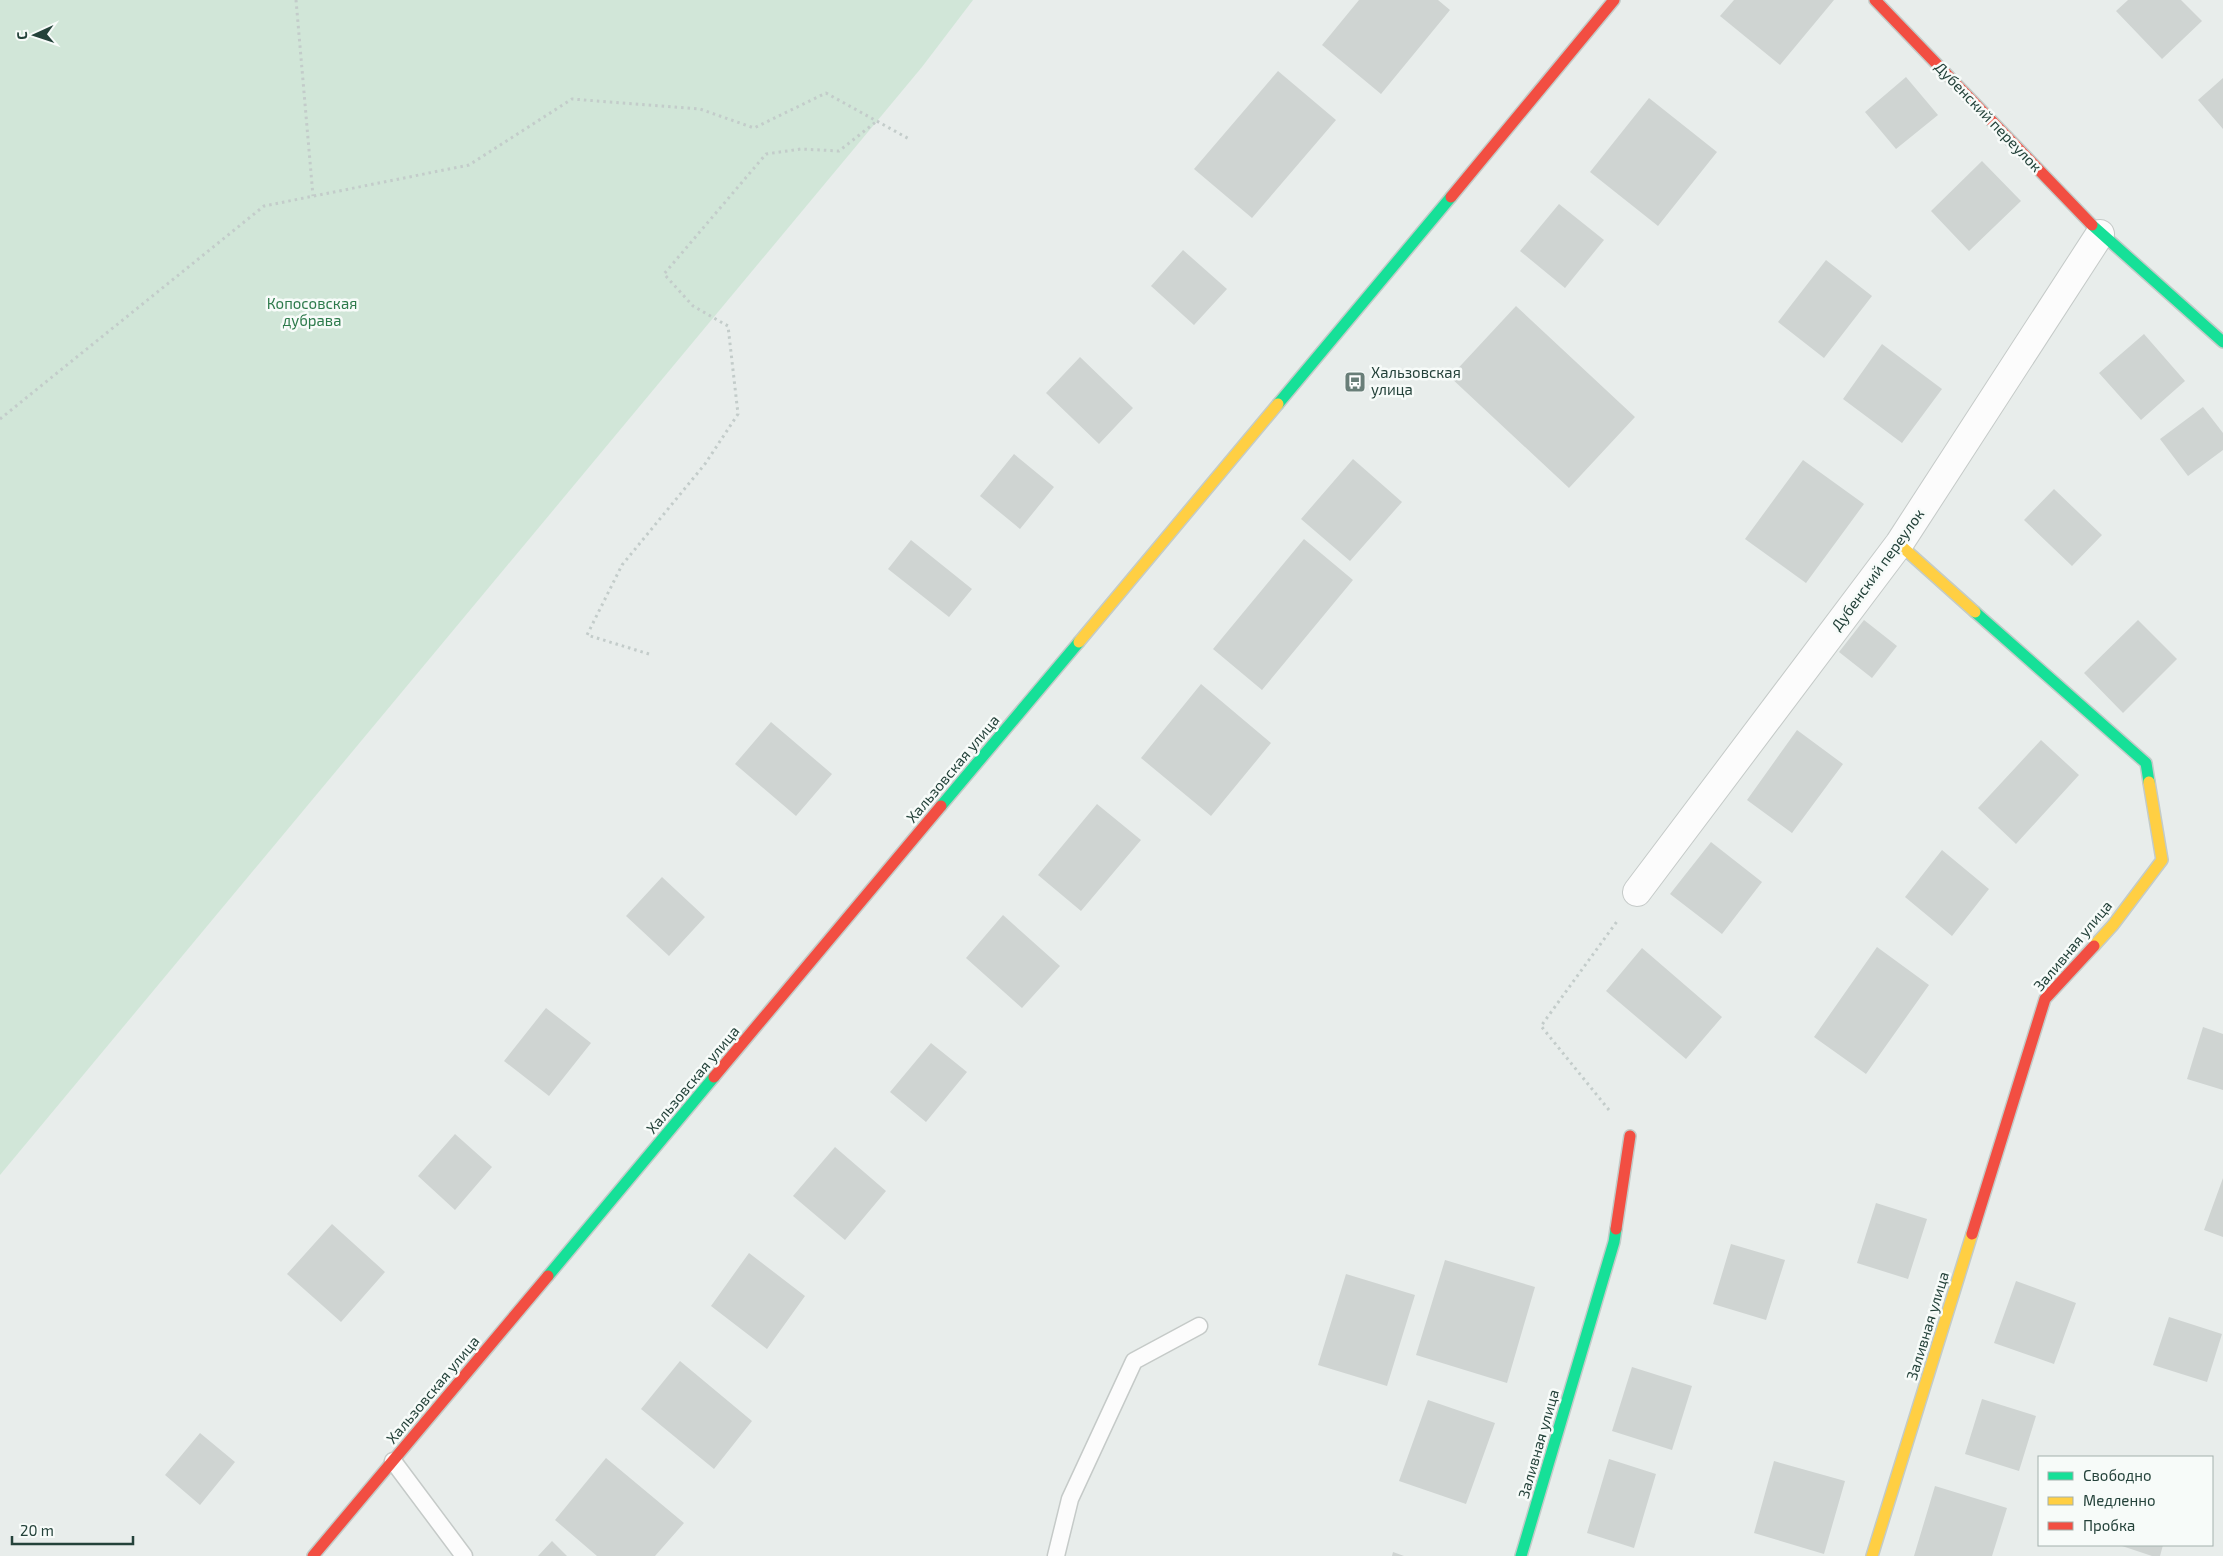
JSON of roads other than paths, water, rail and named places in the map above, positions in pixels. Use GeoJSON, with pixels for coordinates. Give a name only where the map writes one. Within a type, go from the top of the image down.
{"type":"FeatureCollection","features":[{"type":"Feature","properties":{"kind":"street","name":"Хальзовская улица"},"geometry":{"type":"LineString","coordinates":[[312,1556],[1315,360],[1614,0]]}},
{"type":"Feature","properties":{"kind":"street","name":"Дубенский переулок"},"geometry":{"type":"LineString","coordinates":[[1875,0],[2100,234],[2223,342]]}},
{"type":"Feature","properties":{"kind":"street","name":"Дубенский переулок"},"geometry":{"type":"LineString","coordinates":[[1637,892],[1899,544],[2100,234]]}},
{"type":"Feature","properties":{"kind":"street","name":"Заливная улица"},"geometry":{"type":"LineString","coordinates":[[1872,1556],[2045,999],[2113,925],[2162,860],[2146,763],[1899,544]]}},
{"type":"Feature","properties":{"kind":"street","name":"Заливная улица"},"geometry":{"type":"LineString","coordinates":[[1521,1556],[1614,1242],[1630,1136]]}},
{"type":"Feature","properties":{"kind":"lane"},"geometry":{"type":"LineString","coordinates":[[1056,1556],[1070,1499],[1134,1360],[1199,1326]]}},
{"type":"Feature","properties":{"kind":"lane"},"geometry":{"type":"LineString","coordinates":[[393,1461],[464,1556]]}},
{"type":"Feature","properties":{"kind":"place","name":"Хальзовская улица"},"geometry":{"type":"Point","coordinates":[1355,382]}},
{"type":"Feature","properties":{"kind":"park label","name":"Копосовская дубрава"},"geometry":{"type":"Point","coordinates":[312,312]}}]}
